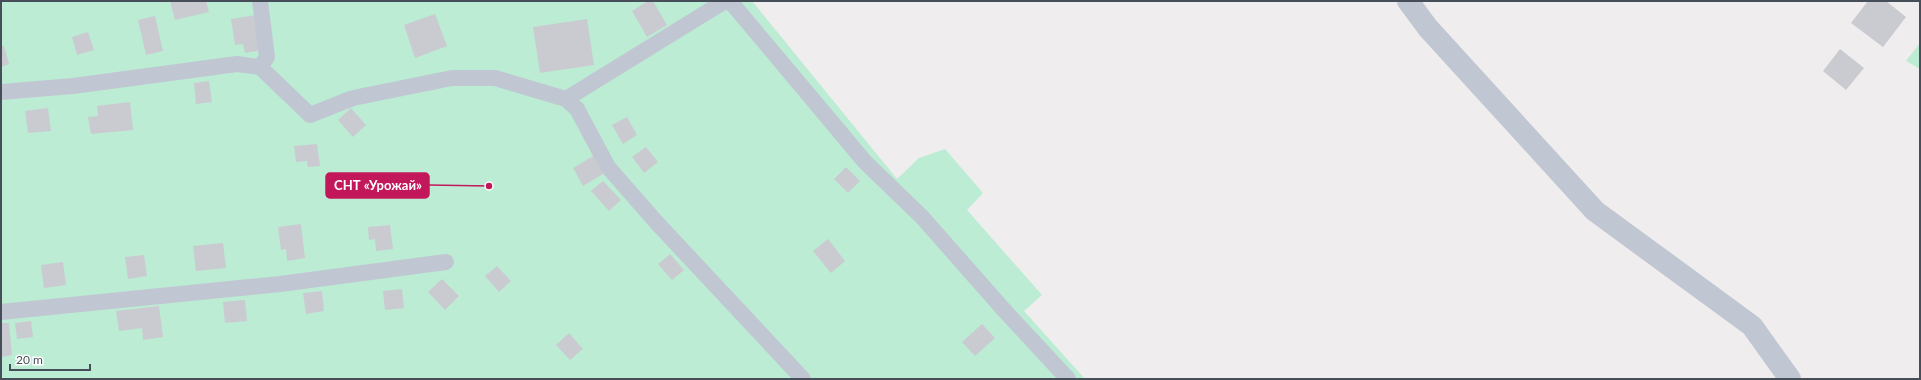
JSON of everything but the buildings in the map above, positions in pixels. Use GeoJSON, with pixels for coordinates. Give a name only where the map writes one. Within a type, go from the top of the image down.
{"type":"FeatureCollection","features":[{"type":"Feature","properties":{"kind":"street"},"geometry":{"type":"LineString","coordinates":[[1408,1],[1428,28],[1595,211],[1752,326],[1790,379]]}},
{"type":"Feature","properties":{"kind":"lane"},"geometry":{"type":"LineString","coordinates":[[260,1],[267,57],[260,67]]}},
{"type":"Feature","properties":{"kind":"lane"},"geometry":{"type":"LineString","coordinates":[[566,99],[725,1]]}},
{"type":"Feature","properties":{"kind":"lane"},"geometry":{"type":"LineString","coordinates":[[730,1],[865,162],[922,217],[1004,310],[1068,379]]}},
{"type":"Feature","properties":{"kind":"lane"},"geometry":{"type":"LineString","coordinates":[[1,92],[73,86],[237,64],[260,67],[310,115],[353,98],[452,78],[495,78],[566,99],[577,109],[608,167],[657,223],[803,379]]}},
{"type":"Feature","properties":{"kind":"lane"},"geometry":{"type":"LineString","coordinates":[[1,312],[280,284],[446,262]]}},
{"type":"Feature","properties":{"kind":"green space"},"geometry":{"type":"Polygon","coordinates":[[[1,1],[752,1],[897,179],[919,158],[945,149],[983,193],[967,210],[1042,295],[1024,311],[1085,379],[1,379],[1,1]]]}},
{"type":"Feature","properties":{"kind":"green space"},"geometry":{"type":"Polygon","coordinates":[[[1920,43],[1920,69],[1906,61],[1920,43]]]}},
{"type":"Feature","properties":{"kind":"place","name":"СНТ «Урожай»"},"geometry":{"type":"Point","coordinates":[489,186]}}]}
